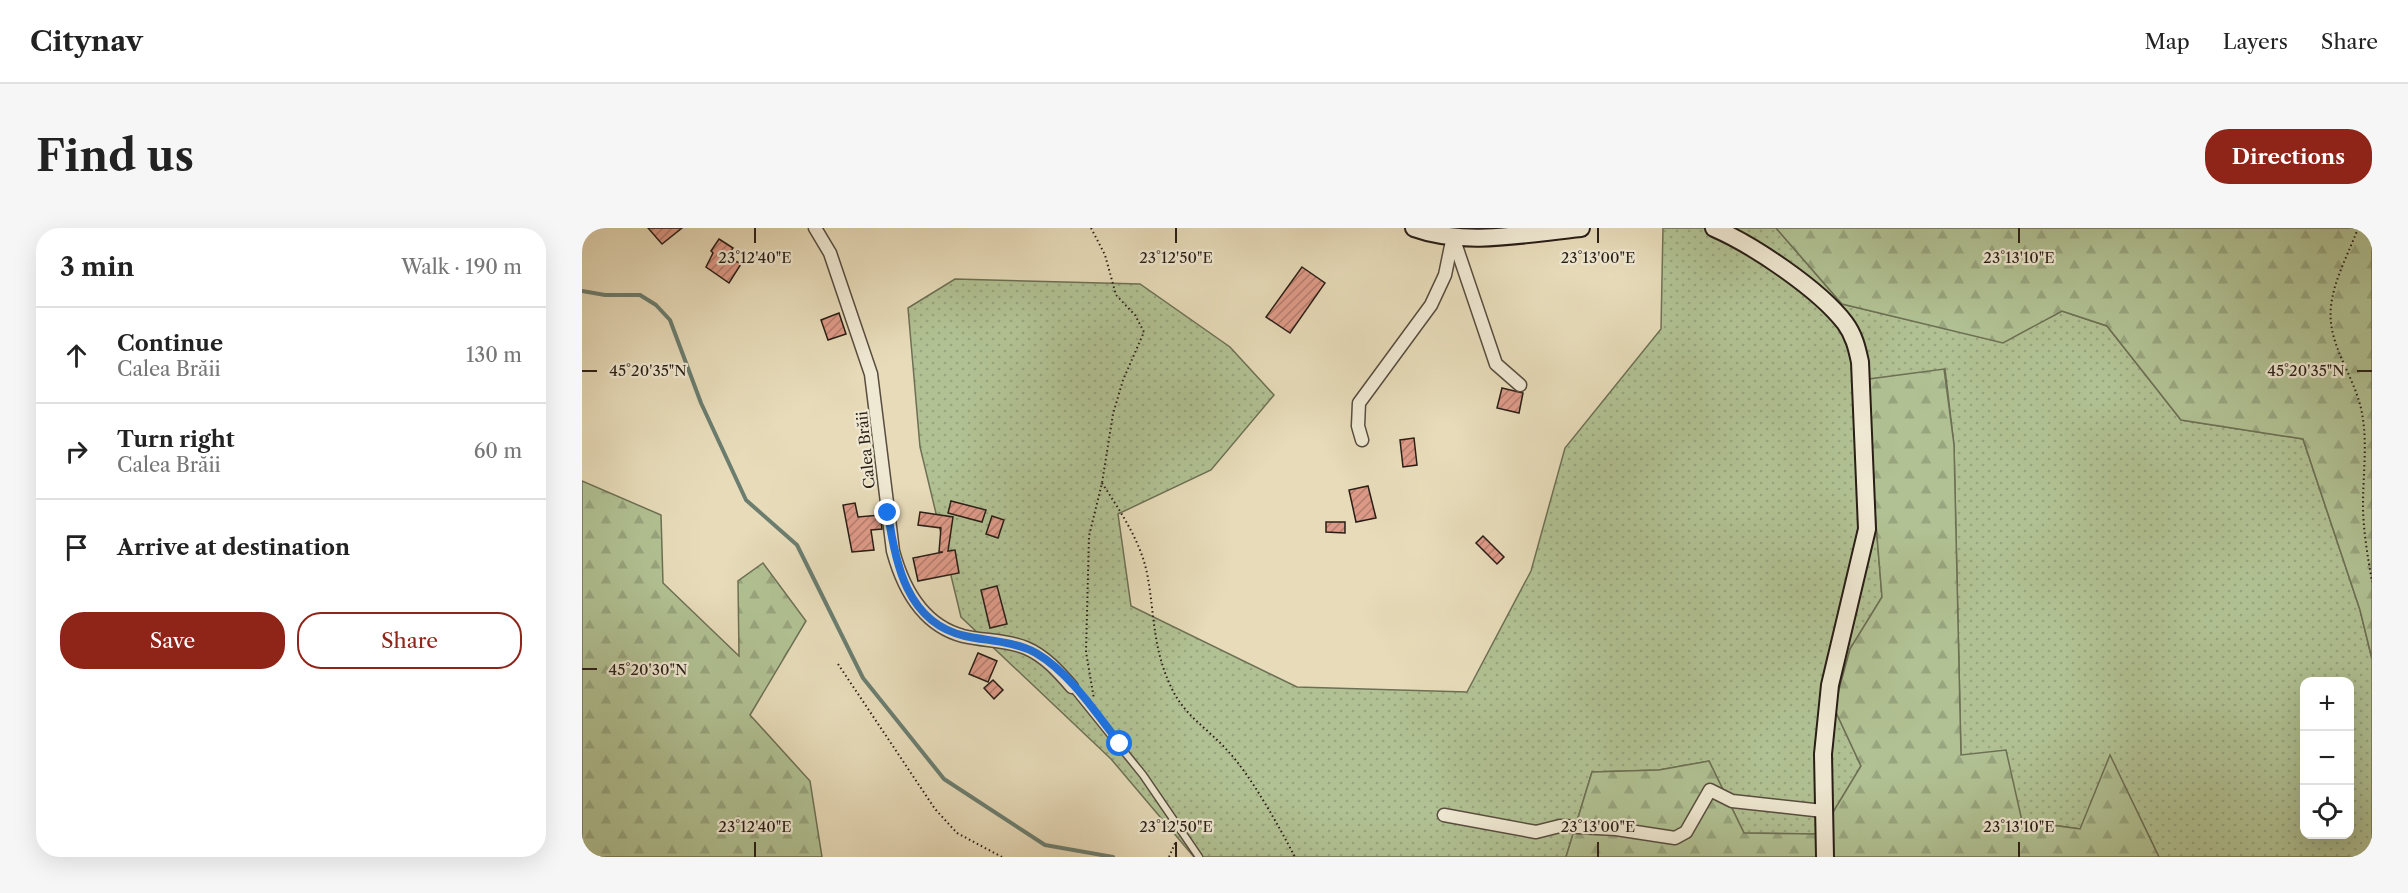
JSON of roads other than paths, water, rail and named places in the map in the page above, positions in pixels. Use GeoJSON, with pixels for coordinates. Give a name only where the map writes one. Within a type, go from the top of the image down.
{"type":"FeatureCollection","features":[{"type":"Feature","properties":{"kind":"main road"},"geometry":{"type":"LineString","coordinates":[[1414,228],[1452,236],[1510,235],[1581,228]]}},
{"type":"Feature","properties":{"kind":"main road"},"geometry":{"type":"LineString","coordinates":[[1714,228],[1731,236],[1776,265],[1833,310],[1855,339],[1860,362],[1867,529],[1830,686],[1823,754],[1825,857]]}},
{"type":"Feature","properties":{"kind":"street","name":"Calea Brăii"},"geometry":{"type":"LineString","coordinates":[[815,228],[830,253],[871,374],[893,551],[900,575],[912,598],[925,615],[953,633],[1015,645],[1039,655],[1055,667],[1072,687]]}},
{"type":"Feature","properties":{"kind":"street"},"geometry":{"type":"LineString","coordinates":[[1452,236],[1496,364],[1520,385]]}},
{"type":"Feature","properties":{"kind":"street"},"geometry":{"type":"LineString","coordinates":[[1362,440],[1358,426],[1359,403],[1420,321],[1441,288],[1452,236]]}},
{"type":"Feature","properties":{"kind":"street"},"geometry":{"type":"LineString","coordinates":[[1444,815],[1536,832],[1560,826],[1616,829],[1674,838],[1686,832],[1710,790],[1732,801],[1823,811]]}},
{"type":"Feature","properties":{"kind":"lane","name":"Calea Brăii"},"geometry":{"type":"LineString","coordinates":[[1072,687],[1096,714],[1199,857]]}},
{"type":"Feature","properties":{"kind":"waterway"},"geometry":{"type":"LineString","coordinates":[[582,291],[605,295],[640,295],[656,305],[670,320],[701,403],[746,500],[797,545],[863,678],[944,779],[1045,845],[1113,857]]}}]}
